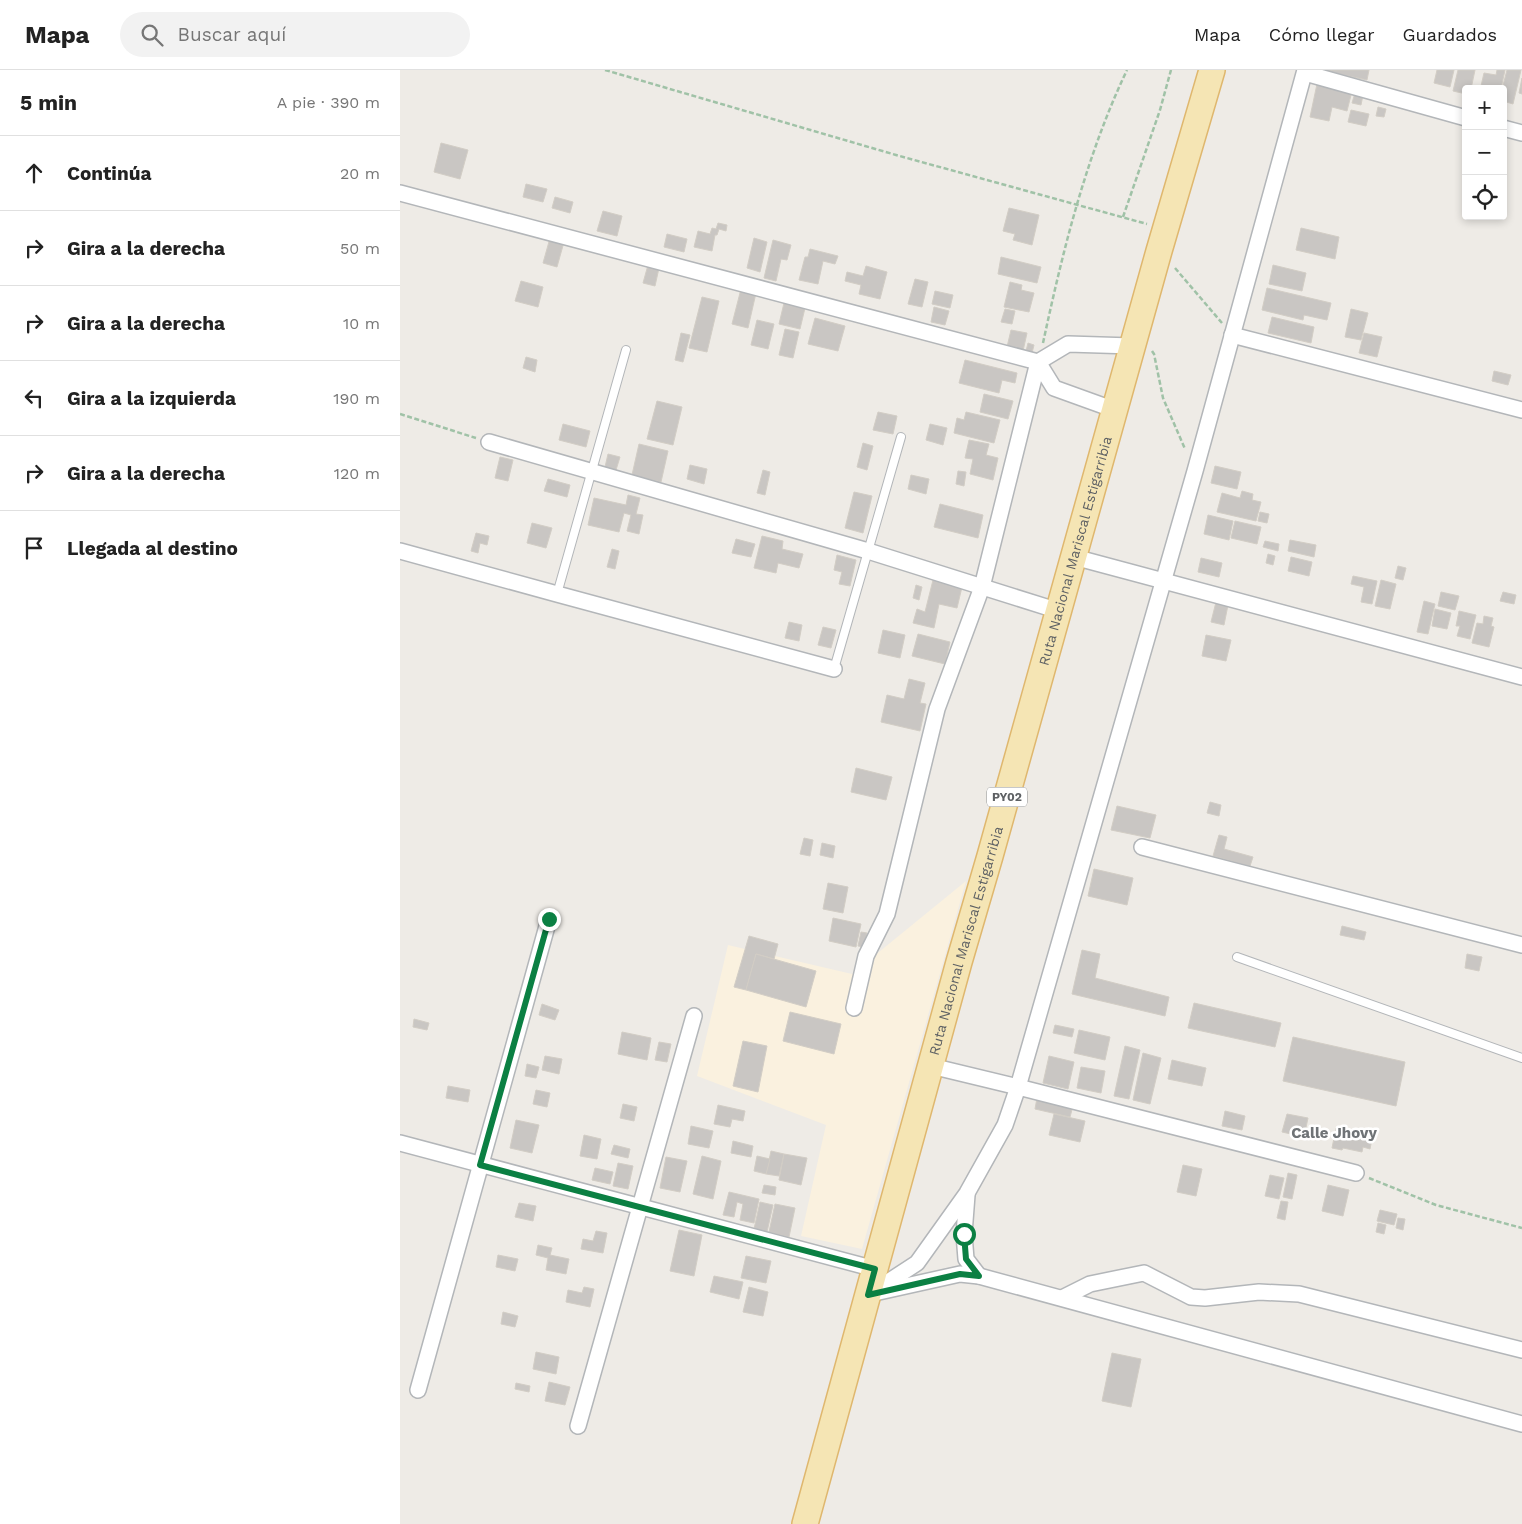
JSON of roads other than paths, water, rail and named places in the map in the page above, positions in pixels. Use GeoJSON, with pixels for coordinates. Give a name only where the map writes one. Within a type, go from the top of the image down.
{"type":"FeatureCollection","features":[{"type":"Feature","properties":{"kind":"main road","name":"Ruta Nacional Mariscal Estigarribia"},"geometry":{"type":"LineString","coordinates":[[804,1524],[1162,240],[1212,70]]}},
{"type":"Feature","properties":{"kind":"street"},"geometry":{"type":"LineString","coordinates":[[868,1295],[917,1264],[967,1193],[1005,1125],[1018,1087],[1195,471],[1305,72],[1462,117]]}},
{"type":"Feature","properties":{"kind":"street"},"geometry":{"type":"LineString","coordinates":[[1507,129],[1522,133]]}},
{"type":"Feature","properties":{"kind":"street"},"geometry":{"type":"LineString","coordinates":[[400,194],[1038,362],[1054,388],[1115,410]]}},
{"type":"Feature","properties":{"kind":"street"},"geometry":{"type":"LineString","coordinates":[[1232,336],[1522,410]]}},
{"type":"Feature","properties":{"kind":"street"},"geometry":{"type":"LineString","coordinates":[[854,1008],[866,956],[886,914],[937,709],[982,587],[1038,362],[1068,344],[1135,339]]}},
{"type":"Feature","properties":{"kind":"street"},"geometry":{"type":"LineString","coordinates":[[489,442],[868,551],[1059,611]]}},
{"type":"Feature","properties":{"kind":"street"},"geometry":{"type":"LineString","coordinates":[[400,551],[834,668]]}},
{"type":"Feature","properties":{"kind":"street"},"geometry":{"type":"LineString","coordinates":[[1074,557],[1522,677]]}},
{"type":"Feature","properties":{"kind":"street"},"geometry":{"type":"LineString","coordinates":[[1142,847],[1522,946]]}},
{"type":"Feature","properties":{"kind":"street"},"geometry":{"type":"LineString","coordinates":[[418,1390],[549,919]]}},
{"type":"Feature","properties":{"kind":"street"},"geometry":{"type":"LineString","coordinates":[[578,1426],[694,1016]]}},
{"type":"Feature","properties":{"kind":"street"},"geometry":{"type":"LineString","coordinates":[[931,1066],[1356,1173]]}},
{"type":"Feature","properties":{"kind":"street"},"geometry":{"type":"LineString","coordinates":[[400,1143],[875,1269]]}},
{"type":"Feature","properties":{"kind":"street"},"geometry":{"type":"LineString","coordinates":[[967,1193],[964,1234],[966,1259],[979,1276]]}},
{"type":"Feature","properties":{"kind":"street"},"geometry":{"type":"LineString","coordinates":[[1062,1298],[1090,1284],[1144,1272],[1191,1297],[1205,1298],[1259,1292],[1299,1294],[1522,1350]]}},
{"type":"Feature","properties":{"kind":"street"},"geometry":{"type":"LineString","coordinates":[[868,1295],[960,1274],[979,1276],[1522,1424]]}},
{"type":"Feature","properties":{"kind":"lane"},"geometry":{"type":"LineString","coordinates":[[557,594],[626,350]]}},
{"type":"Feature","properties":{"kind":"lane"},"geometry":{"type":"LineString","coordinates":[[834,668],[901,437]]}},
{"type":"Feature","properties":{"kind":"lane"},"geometry":{"type":"LineString","coordinates":[[1237,957],[1522,1058]]}},
{"type":"Feature","properties":{"kind":"district","name":"Calle Jhovy"},"geometry":{"type":"Point","coordinates":[1334,1133]}}]}
